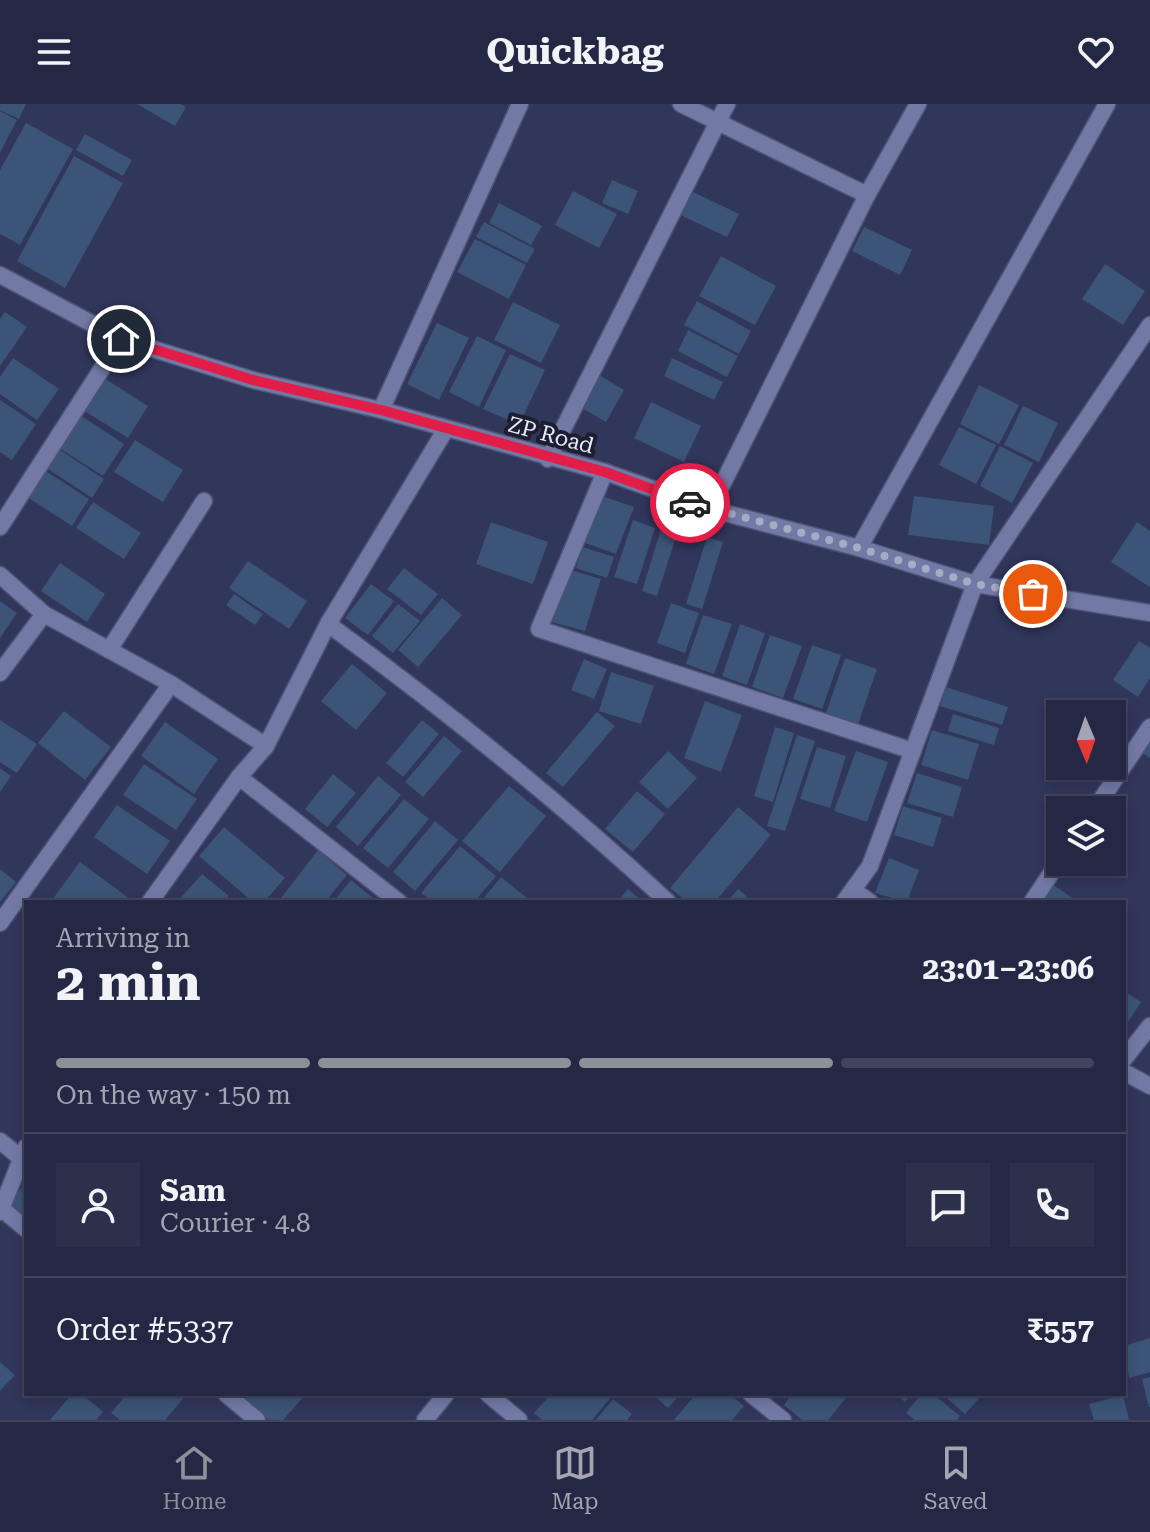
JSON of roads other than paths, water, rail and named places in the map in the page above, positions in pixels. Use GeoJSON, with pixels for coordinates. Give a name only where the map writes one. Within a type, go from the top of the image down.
{"type":"FeatureCollection","features":[{"type":"Feature","properties":{"kind":"street"},"geometry":{"type":"LineString","coordinates":[[381,410],[520,104]]}},
{"type":"Feature","properties":{"kind":"street"},"geometry":{"type":"LineString","coordinates":[[681,104],[867,195]]}},
{"type":"Feature","properties":{"kind":"street"},"geometry":{"type":"LineString","coordinates":[[548,459],[727,104]]}},
{"type":"Feature","properties":{"kind":"street"},"geometry":{"type":"LineString","coordinates":[[710,509],[867,195],[918,104]]}},
{"type":"Feature","properties":{"kind":"street"},"geometry":{"type":"LineString","coordinates":[[859,548],[1107,104]]}},
{"type":"Feature","properties":{"kind":"street","name":"ZP Road"},"geometry":{"type":"LineString","coordinates":[[0,275],[121,339],[253,380],[381,410],[548,459],[605,472],[710,509],[859,548],[975,584],[1150,613]]}},
{"type":"Feature","properties":{"kind":"street"},"geometry":{"type":"LineString","coordinates":[[848,896],[870,866],[975,584],[1150,325]]}},
{"type":"Feature","properties":{"kind":"street"},"geometry":{"type":"LineString","coordinates":[[0,527],[121,339]]}},
{"type":"Feature","properties":{"kind":"street"},"geometry":{"type":"LineString","coordinates":[[151,900],[239,777],[266,746],[328,624],[446,429]]}},
{"type":"Feature","properties":{"kind":"street"},"geometry":{"type":"LineString","coordinates":[[605,472],[539,629],[913,751]]}},
{"type":"Feature","properties":{"kind":"street"},"geometry":{"type":"LineString","coordinates":[[109,650],[204,501]]}},
{"type":"Feature","properties":{"kind":"street"},"geometry":{"type":"LineString","coordinates":[[0,575],[44,614],[171,684],[266,746]]}},
{"type":"Feature","properties":{"kind":"street"},"geometry":{"type":"LineString","coordinates":[[0,673],[44,614]]}},
{"type":"Feature","properties":{"kind":"street"},"geometry":{"type":"LineString","coordinates":[[328,624],[452,715],[582,823],[666,900]]}},
{"type":"Feature","properties":{"kind":"street"},"geometry":{"type":"LineString","coordinates":[[0,923],[171,684]]}},
{"type":"Feature","properties":{"kind":"street"},"geometry":{"type":"LineString","coordinates":[[1103,796],[1150,727]]}},
{"type":"Feature","properties":{"kind":"street"},"geometry":{"type":"LineString","coordinates":[[239,777],[396,900]]}},
{"type":"Feature","properties":{"kind":"street"},"geometry":{"type":"LineString","coordinates":[[1033,900],[1049,876]]}},
{"type":"Feature","properties":{"kind":"street"},"geometry":{"type":"LineString","coordinates":[[1126,1056],[1150,1026]]}},
{"type":"Feature","properties":{"kind":"street"},"geometry":{"type":"LineString","coordinates":[[1126,1073],[1150,1086]]}},
{"type":"Feature","properties":{"kind":"street"},"geometry":{"type":"LineString","coordinates":[[0,1141],[24,1152],[1,1211],[24,1228]]}},
{"type":"Feature","properties":{"kind":"street"},"geometry":{"type":"LineString","coordinates":[[228,1396],[257,1420]]}},
{"type":"Feature","properties":{"kind":"street"},"geometry":{"type":"LineString","coordinates":[[425,1420],[444,1396]]}},
{"type":"Feature","properties":{"kind":"street"},"geometry":{"type":"LineString","coordinates":[[490,1396],[519,1420]]}},
{"type":"Feature","properties":{"kind":"street"},"geometry":{"type":"LineString","coordinates":[[753,1396],[783,1420]]}}]}
